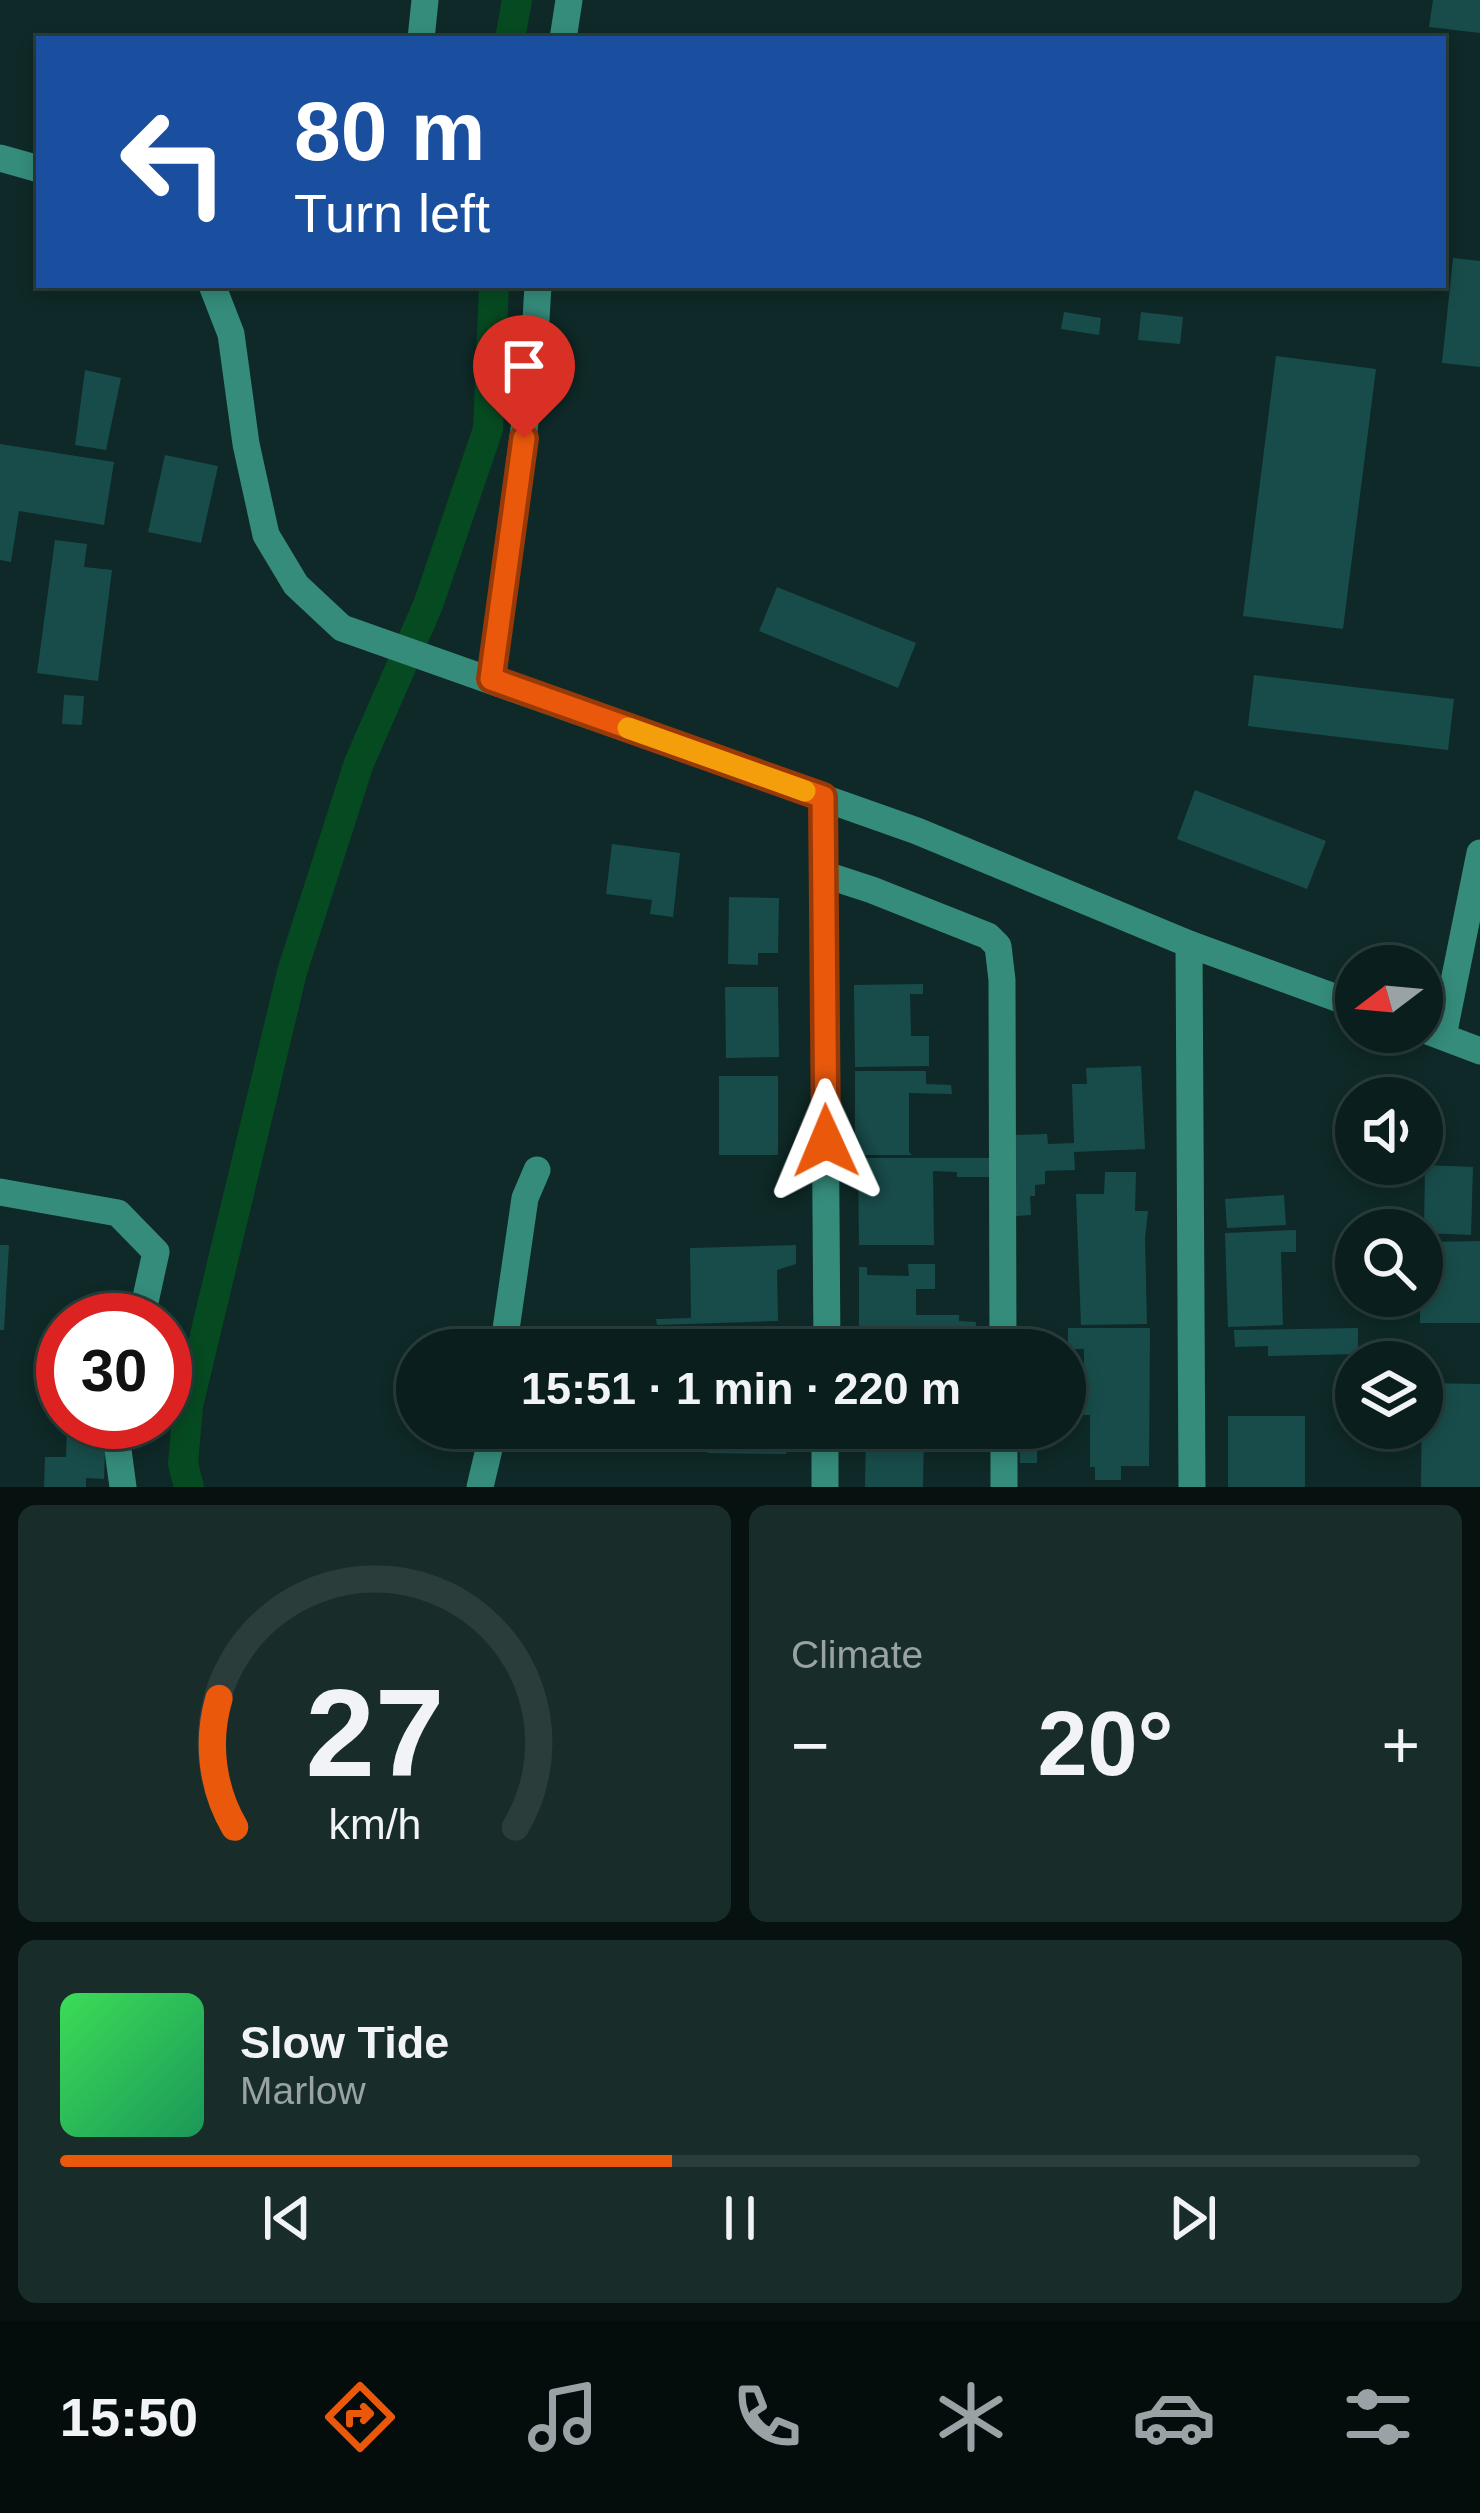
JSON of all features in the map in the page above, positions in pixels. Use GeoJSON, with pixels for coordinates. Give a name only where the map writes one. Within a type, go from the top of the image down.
{"type":"FeatureCollection","features":[{"type":"Feature","properties":{"kind":"street"},"geometry":{"type":"LineString","coordinates":[[421,36],[425,0]]}},
{"type":"Feature","properties":{"kind":"street"},"geometry":{"type":"LineString","coordinates":[[563,36],[569,0]]}},
{"type":"Feature","properties":{"kind":"street"},"geometry":{"type":"LineString","coordinates":[[0,158],[36,168]]}},
{"type":"Feature","properties":{"kind":"street"},"geometry":{"type":"LineString","coordinates":[[213,288],[231,334],[246,444],[266,536],[296,585],[342,628],[917,831],[1189,944],[1335,997]]}},
{"type":"Feature","properties":{"kind":"street"},"geometry":{"type":"LineString","coordinates":[[478,675],[534,354],[538,288]]}},
{"type":"Feature","properties":{"kind":"street"},"geometry":{"type":"LineString","coordinates":[[823,797],[826,1329]]}},
{"type":"Feature","properties":{"kind":"street"},"geometry":{"type":"LineString","coordinates":[[1443,991],[1480,853]]}},
{"type":"Feature","properties":{"kind":"street"},"geometry":{"type":"LineString","coordinates":[[823,874],[988,936],[998,946],[1003,1329]]}},
{"type":"Feature","properties":{"kind":"street"},"geometry":{"type":"LineString","coordinates":[[1189,944],[1192,1487]]}},
{"type":"Feature","properties":{"kind":"street"},"geometry":{"type":"LineString","coordinates":[[1443,1036],[1480,1051]]}},
{"type":"Feature","properties":{"kind":"street"},"geometry":{"type":"LineString","coordinates":[[506,1329],[524,1198],[537,1170]]}},
{"type":"Feature","properties":{"kind":"street"},"geometry":{"type":"LineString","coordinates":[[0,1192],[118,1213],[156,1252],[147,1293]]}},
{"type":"Feature","properties":{"kind":"street"},"geometry":{"type":"LineString","coordinates":[[118,1449],[122,1487]]}},
{"type":"Feature","properties":{"kind":"street"},"geometry":{"type":"LineString","coordinates":[[481,1487],[489,1449]]}},
{"type":"Feature","properties":{"kind":"street"},"geometry":{"type":"LineString","coordinates":[[825,1449],[825,1487]]}},
{"type":"Feature","properties":{"kind":"street"},"geometry":{"type":"LineString","coordinates":[[1004,1449],[1004,1487]]}},
{"type":"Feature","properties":{"kind":"building"},"geometry":{"type":"Polygon","coordinates":[[[1433,0],[1480,0],[1480,33],[1429,27],[1433,0]]]}},
{"type":"Feature","properties":{"kind":"building"},"geometry":{"type":"Polygon","coordinates":[[[1453,258],[1480,261],[1480,367],[1442,363],[1453,258]]]}},
{"type":"Feature","properties":{"kind":"building"},"geometry":{"type":"Polygon","coordinates":[[[1064,312],[1101,318],[1099,335],[1061,329],[1064,312]]]}},
{"type":"Feature","properties":{"kind":"building"},"geometry":{"type":"Polygon","coordinates":[[[1141,312],[1183,317],[1180,344],[1138,340],[1141,312]]]}},
{"type":"Feature","properties":{"kind":"building"},"geometry":{"type":"Polygon","coordinates":[[[1276,356],[1376,369],[1343,629],[1243,616],[1276,356]]]}},
{"type":"Feature","properties":{"kind":"building"},"geometry":{"type":"Polygon","coordinates":[[[85,370],[121,378],[106,450],[75,445],[85,370]]]}},
{"type":"Feature","properties":{"kind":"building"},"geometry":{"type":"Polygon","coordinates":[[[0,444],[114,462],[104,525],[19,511],[11,562],[0,560],[0,444]]]}},
{"type":"Feature","properties":{"kind":"building"},"geometry":{"type":"Polygon","coordinates":[[[165,455],[218,466],[201,543],[148,532],[165,455]]]}},
{"type":"Feature","properties":{"kind":"building"},"geometry":{"type":"Polygon","coordinates":[[[55,540],[87,544],[84,567],[112,570],[98,681],[37,673],[55,540]]]}},
{"type":"Feature","properties":{"kind":"building"},"geometry":{"type":"Polygon","coordinates":[[[777,587],[916,643],[898,688],[759,631],[777,587]]]}},
{"type":"Feature","properties":{"kind":"building"},"geometry":{"type":"Polygon","coordinates":[[[1254,675],[1454,699],[1448,750],[1248,726],[1254,675]]]}},
{"type":"Feature","properties":{"kind":"building"},"geometry":{"type":"Polygon","coordinates":[[[64,695],[84,696],[82,725],[62,724],[64,695]]]}},
{"type":"Feature","properties":{"kind":"building"},"geometry":{"type":"Polygon","coordinates":[[[1195,790],[1326,841],[1307,889],[1177,839],[1195,790]]]}},
{"type":"Feature","properties":{"kind":"building"},"geometry":{"type":"Polygon","coordinates":[[[612,844],[680,853],[673,917],[650,914],[652,900],[606,894],[612,844]]]}},
{"type":"Feature","properties":{"kind":"building"},"geometry":{"type":"Polygon","coordinates":[[[729,897],[779,898],[778,953],[758,953],[758,965],[728,964],[729,897]]]}},
{"type":"Feature","properties":{"kind":"building"},"geometry":{"type":"Polygon","coordinates":[[[923,984],[923,994],[910,994],[911,1036],[929,1036],[929,1066],[855,1067],[854,985],[923,984]]]}},
{"type":"Feature","properties":{"kind":"building"},"geometry":{"type":"Polygon","coordinates":[[[725,987],[778,987],[779,1057],[726,1058],[725,987]]]}},
{"type":"Feature","properties":{"kind":"building"},"geometry":{"type":"Polygon","coordinates":[[[1141,1066],[1145,1149],[1074,1152],[1075,1170],[1045,1171],[1045,1184],[1035,1185],[1035,1196],[1030,1196],[1031,1215],[1016,1216],[1015,1135],[1047,1134],[1048,1144],[1074,1143],[1072,1084],[1087,1084],[1086,1068],[1141,1066]]]}},
{"type":"Feature","properties":{"kind":"building"},"geometry":{"type":"Polygon","coordinates":[[[855,1071],[926,1071],[926,1084],[951,1085],[952,1094],[909,1093],[912,1155],[855,1155],[855,1071]]]}},
{"type":"Feature","properties":{"kind":"building"},"geometry":{"type":"Polygon","coordinates":[[[719,1076],[778,1076],[778,1155],[719,1155],[719,1076]]]}},
{"type":"Feature","properties":{"kind":"building"},"geometry":{"type":"Polygon","coordinates":[[[858,1158],[991,1158],[991,1177],[933,1171],[934,1245],[859,1245],[858,1158]]]}},
{"type":"Feature","properties":{"kind":"building"},"geometry":{"type":"Polygon","coordinates":[[[1443,1166],[1473,1167],[1471,1235],[1443,1234],[1443,1209],[1424,1209],[1425,1185],[1443,1185],[1443,1166]]]}},
{"type":"Feature","properties":{"kind":"building"},"geometry":{"type":"Polygon","coordinates":[[[1105,1172],[1136,1172],[1135,1211],[1148,1211],[1147,1324],[1081,1325],[1076,1194],[1104,1194],[1105,1172]]]}},
{"type":"Feature","properties":{"kind":"building"},"geometry":{"type":"Polygon","coordinates":[[[1284,1195],[1286,1225],[1227,1228],[1225,1199],[1284,1195]]]}},
{"type":"Feature","properties":{"kind":"building"},"geometry":{"type":"Polygon","coordinates":[[[1296,1230],[1296,1252],[1281,1252],[1283,1325],[1228,1327],[1225,1233],[1296,1230]]]}},
{"type":"Feature","properties":{"kind":"building"},"geometry":{"type":"Polygon","coordinates":[[[1480,1241],[1480,1323],[1420,1323],[1420,1317],[1443,1317],[1443,1242],[1480,1241]]]}},
{"type":"Feature","properties":{"kind":"building"},"geometry":{"type":"Polygon","coordinates":[[[0,1245],[9,1245],[4,1330],[0,1330],[0,1245]]]}},
{"type":"Feature","properties":{"kind":"building"},"geometry":{"type":"Polygon","coordinates":[[[796,1245],[796,1264],[777,1270],[778,1321],[657,1325],[656,1319],[691,1318],[690,1248],[796,1245]]]}},
{"type":"Feature","properties":{"kind":"building"},"geometry":{"type":"Polygon","coordinates":[[[908,1264],[935,1264],[935,1289],[916,1289],[916,1315],[959,1315],[959,1321],[976,1322],[975,1329],[859,1329],[859,1267],[867,1267],[867,1275],[909,1276],[908,1264]]]}},
{"type":"Feature","properties":{"kind":"building"},"geometry":{"type":"Polygon","coordinates":[[[1150,1328],[1149,1466],[1121,1466],[1121,1480],[1095,1480],[1095,1467],[1090,1467],[1086,1329],[1068,1329],[1150,1328]]]}},
{"type":"Feature","properties":{"kind":"building"},"geometry":{"type":"Polygon","coordinates":[[[1358,1328],[1358,1341],[1335,1341],[1335,1355],[1268,1356],[1268,1346],[1235,1347],[1234,1330],[1358,1328]]]}},
{"type":"Feature","properties":{"kind":"building"},"geometry":{"type":"Polygon","coordinates":[[[1443,1383],[1480,1384],[1480,1487],[1421,1487],[1421,1449],[1443,1449],[1443,1383]]]}},
{"type":"Feature","properties":{"kind":"building"},"geometry":{"type":"Polygon","coordinates":[[[1228,1416],[1305,1416],[1305,1487],[1228,1487],[1228,1416]]]}},
{"type":"Feature","properties":{"kind":"building"},"geometry":{"type":"Polygon","coordinates":[[[66,1449],[105,1449],[104,1479],[86,1478],[86,1487],[44,1487],[45,1457],[66,1457],[66,1449]]]}},
{"type":"Feature","properties":{"kind":"building"},"geometry":{"type":"Polygon","coordinates":[[[708,1449],[786,1449],[786,1454],[708,1453],[708,1449]]]}},
{"type":"Feature","properties":{"kind":"building"},"geometry":{"type":"Polygon","coordinates":[[[866,1449],[924,1449],[923,1487],[865,1487],[866,1449]]]}},
{"type":"Feature","properties":{"kind":"building"},"geometry":{"type":"Polygon","coordinates":[[[1020,1449],[1037,1449],[1037,1463],[1020,1463],[1020,1449]]]}},
{"type":"Feature","properties":{"kind":"waterway"},"geometry":{"type":"LineString","coordinates":[[511,36],[517,0]]}},
{"type":"Feature","properties":{"kind":"waterway"},"geometry":{"type":"LineString","coordinates":[[189,1487],[183,1464],[188,1406],[292,972],[359,763],[428,605],[488,429],[494,288]]}},
{"type":"Feature","properties":{"kind":"slow traffic"},"geometry":{"type":"LineString","coordinates":[[628,728],[805,791]]}},
{"type":"Feature","properties":{"kind":"route"},"geometry":{"type":"LineString","coordinates":[[524,438],[491,679],[823,797],[826,1141]]}}]}
